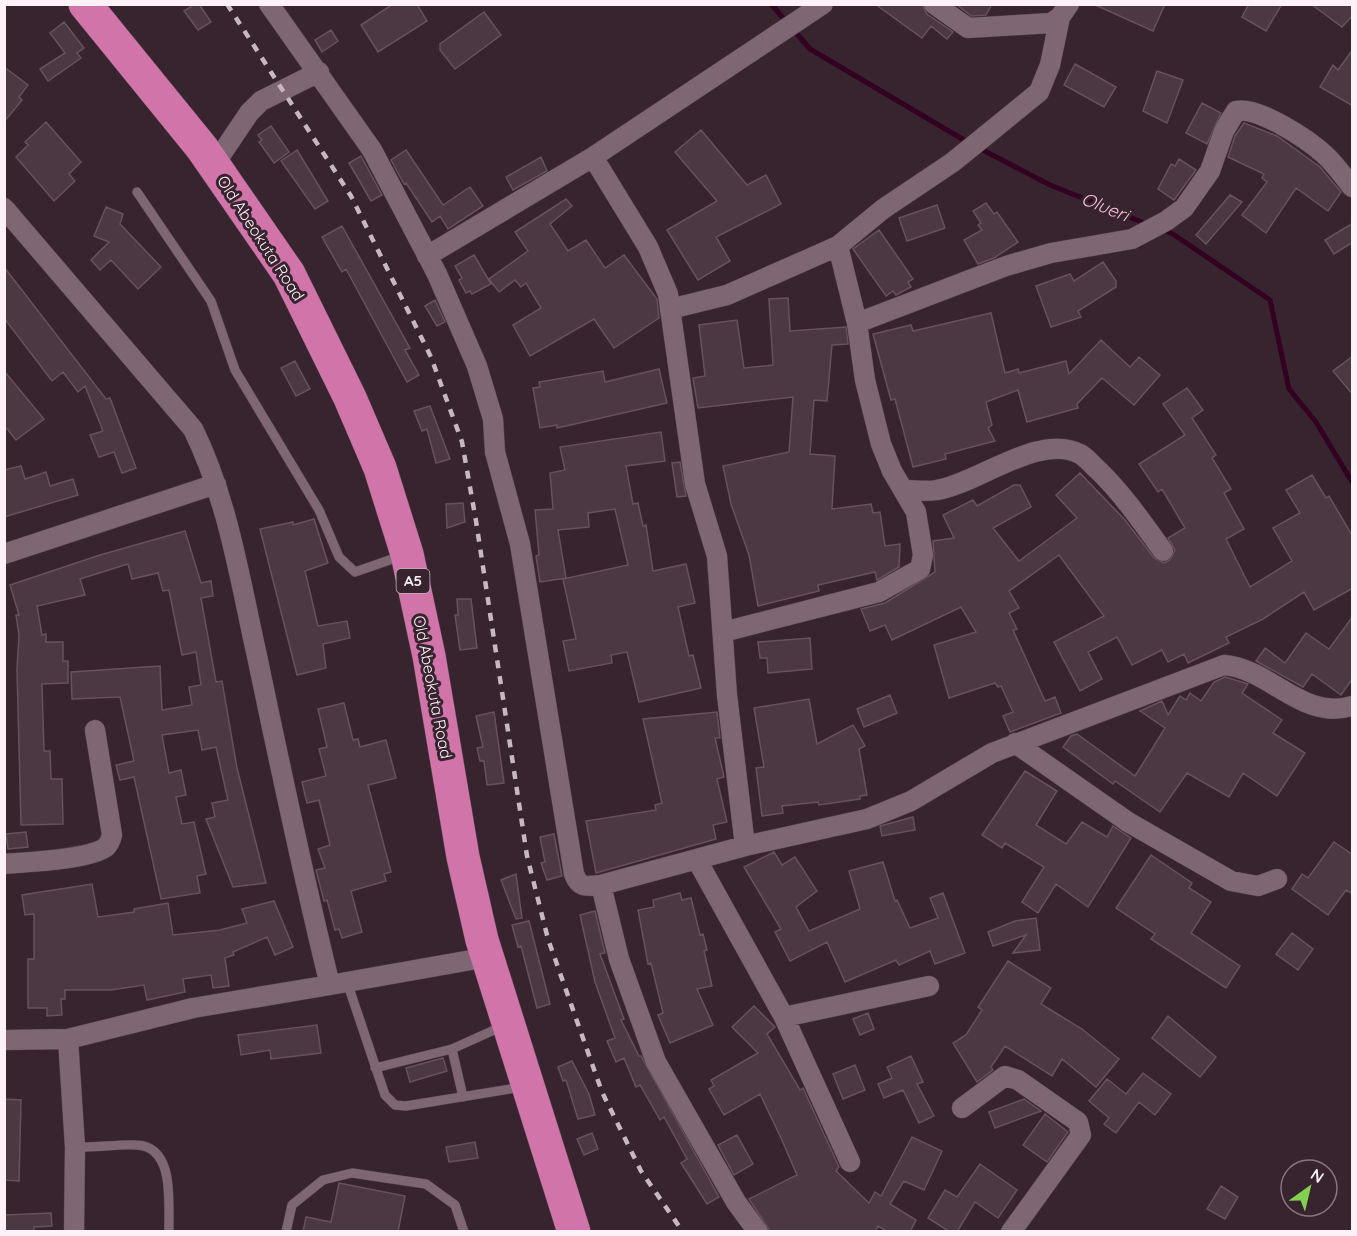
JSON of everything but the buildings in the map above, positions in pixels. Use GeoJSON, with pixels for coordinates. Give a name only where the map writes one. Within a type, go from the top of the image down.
{"type":"FeatureCollection","features":[{"type":"Feature","properties":{"kind":"highway","name":"Old Abeokuta Road"},"geometry":{"type":"LineString","coordinates":[[85,4],[214,165],[289,274],[315,325],[380,468],[406,554],[429,656],[464,857],[488,957],[570,1231]]}},
{"type":"Feature","properties":{"kind":"street"},"geometry":{"type":"LineString","coordinates":[[268,4],[319,72],[372,150],[463,328],[494,419],[495,452],[520,544],[574,874],[578,883],[583,887],[601,885],[745,846],[867,819],[911,801],[992,753],[1015,743],[1224,665],[1240,668],[1313,707],[1327,710],[1353,706]]}},
{"type":"Feature","properties":{"kind":"street"},"geometry":{"type":"LineString","coordinates":[[428,256],[593,157],[823,4]]}},
{"type":"Feature","properties":{"kind":"street"},"geometry":{"type":"LineString","coordinates":[[934,4],[968,28],[1051,23],[1065,11]]}},
{"type":"Feature","properties":{"kind":"street"},"geometry":{"type":"LineString","coordinates":[[670,309],[727,295],[838,246],[883,209],[953,162],[1034,98],[1050,65],[1065,11]]}},
{"type":"Feature","properties":{"kind":"street"},"geometry":{"type":"LineString","coordinates":[[214,165],[249,113],[261,101],[319,72]]}},
{"type":"Feature","properties":{"kind":"street"},"geometry":{"type":"LineString","coordinates":[[857,323],[1006,266],[1051,253],[1132,239],[1166,221],[1184,208],[1210,171],[1224,131],[1236,111],[1246,109],[1270,118],[1314,147],[1338,168],[1353,187]]}},
{"type":"Feature","properties":{"kind":"street"},"geometry":{"type":"LineString","coordinates":[[593,157],[631,216],[660,270],[670,309],[695,484],[717,556],[727,695],[745,846]]}},
{"type":"Feature","properties":{"kind":"street"},"geometry":{"type":"LineString","coordinates":[[4,208],[193,429],[208,460],[231,534],[309,900],[339,984]]}},
{"type":"Feature","properties":{"kind":"street"},"geometry":{"type":"LineString","coordinates":[[723,632],[879,592],[912,576],[920,569],[923,555],[916,512],[892,471],[881,444],[865,380],[857,323],[838,246]]}},
{"type":"Feature","properties":{"kind":"street"},"geometry":{"type":"LineString","coordinates":[[904,490],[937,490],[1014,460],[1047,450],[1072,452],[1080,454],[1131,505],[1163,551]]}},
{"type":"Feature","properties":{"kind":"street"},"geometry":{"type":"LineString","coordinates":[[4,554],[216,484]]}},
{"type":"Feature","properties":{"kind":"street"},"geometry":{"type":"LineString","coordinates":[[916,512],[937,490]]}},
{"type":"Feature","properties":{"kind":"street"},"geometry":{"type":"LineString","coordinates":[[4,864],[70,857],[106,847],[110,842],[112,835],[95,730]]}},
{"type":"Feature","properties":{"kind":"street"},"geometry":{"type":"LineString","coordinates":[[1015,743],[1128,822],[1231,881],[1258,886],[1277,879]]}},
{"type":"Feature","properties":{"kind":"street"},"geometry":{"type":"LineString","coordinates":[[697,860],[784,1017],[850,1162]]}},
{"type":"Feature","properties":{"kind":"street"},"geometry":{"type":"LineString","coordinates":[[601,885],[619,959],[656,1062],[736,1202],[758,1232]]}},
{"type":"Feature","properties":{"kind":"street"},"geometry":{"type":"LineString","coordinates":[[4,1040],[69,1039],[193,1008],[488,957]]}},
{"type":"Feature","properties":{"kind":"street"},"geometry":{"type":"LineString","coordinates":[[784,1017],[929,986]]}},
{"type":"Feature","properties":{"kind":"street"},"geometry":{"type":"LineString","coordinates":[[69,1039],[75,1147],[74,1232]]}},
{"type":"Feature","properties":{"kind":"street"},"geometry":{"type":"LineString","coordinates":[[962,1108],[1005,1077],[1018,1080],[1078,1122],[1081,1135],[1011,1232]]}},
{"type":"Feature","properties":{"kind":"lane"},"geometry":{"type":"LineString","coordinates":[[137,192],[211,301],[235,370],[319,510],[339,557],[355,572],[406,554]]}},
{"type":"Feature","properties":{"kind":"lane"},"geometry":{"type":"LineString","coordinates":[[339,984],[385,1095],[395,1105],[406,1106],[527,1086]]}},
{"type":"Feature","properties":{"kind":"lane"},"geometry":{"type":"LineString","coordinates":[[375,1068],[452,1049],[508,1024]]}},
{"type":"Feature","properties":{"kind":"lane"},"geometry":{"type":"LineString","coordinates":[[452,1049],[464,1097]]}},
{"type":"Feature","properties":{"kind":"lane"},"geometry":{"type":"LineString","coordinates":[[75,1147],[139,1144],[153,1151],[163,1162],[167,1178],[169,1232]]}},
{"type":"Feature","properties":{"kind":"lane"},"geometry":{"type":"LineString","coordinates":[[286,1232],[292,1205],[323,1180],[352,1173],[426,1184],[455,1205],[464,1232]]}},
{"type":"Feature","properties":{"kind":"waterway","name":"Olueri"},"geometry":{"type":"LineString","coordinates":[[771,4],[810,49],[969,143]]}},
{"type":"Feature","properties":{"kind":"waterway","name":"Olueri"},"geometry":{"type":"LineString","coordinates":[[977,147],[1050,185],[1149,225]]}},
{"type":"Feature","properties":{"kind":"waterway","name":"Olueri"},"geometry":{"type":"LineString","coordinates":[[1161,229],[1173,234],[1270,300],[1289,389],[1316,422],[1352,482]]}},
{"type":"Feature","properties":{"kind":"railway"},"geometry":{"type":"LineString","coordinates":[[227,4],[351,196],[431,357],[462,442],[527,856],[548,939],[602,1092],[641,1171],[683,1232]]}}]}
